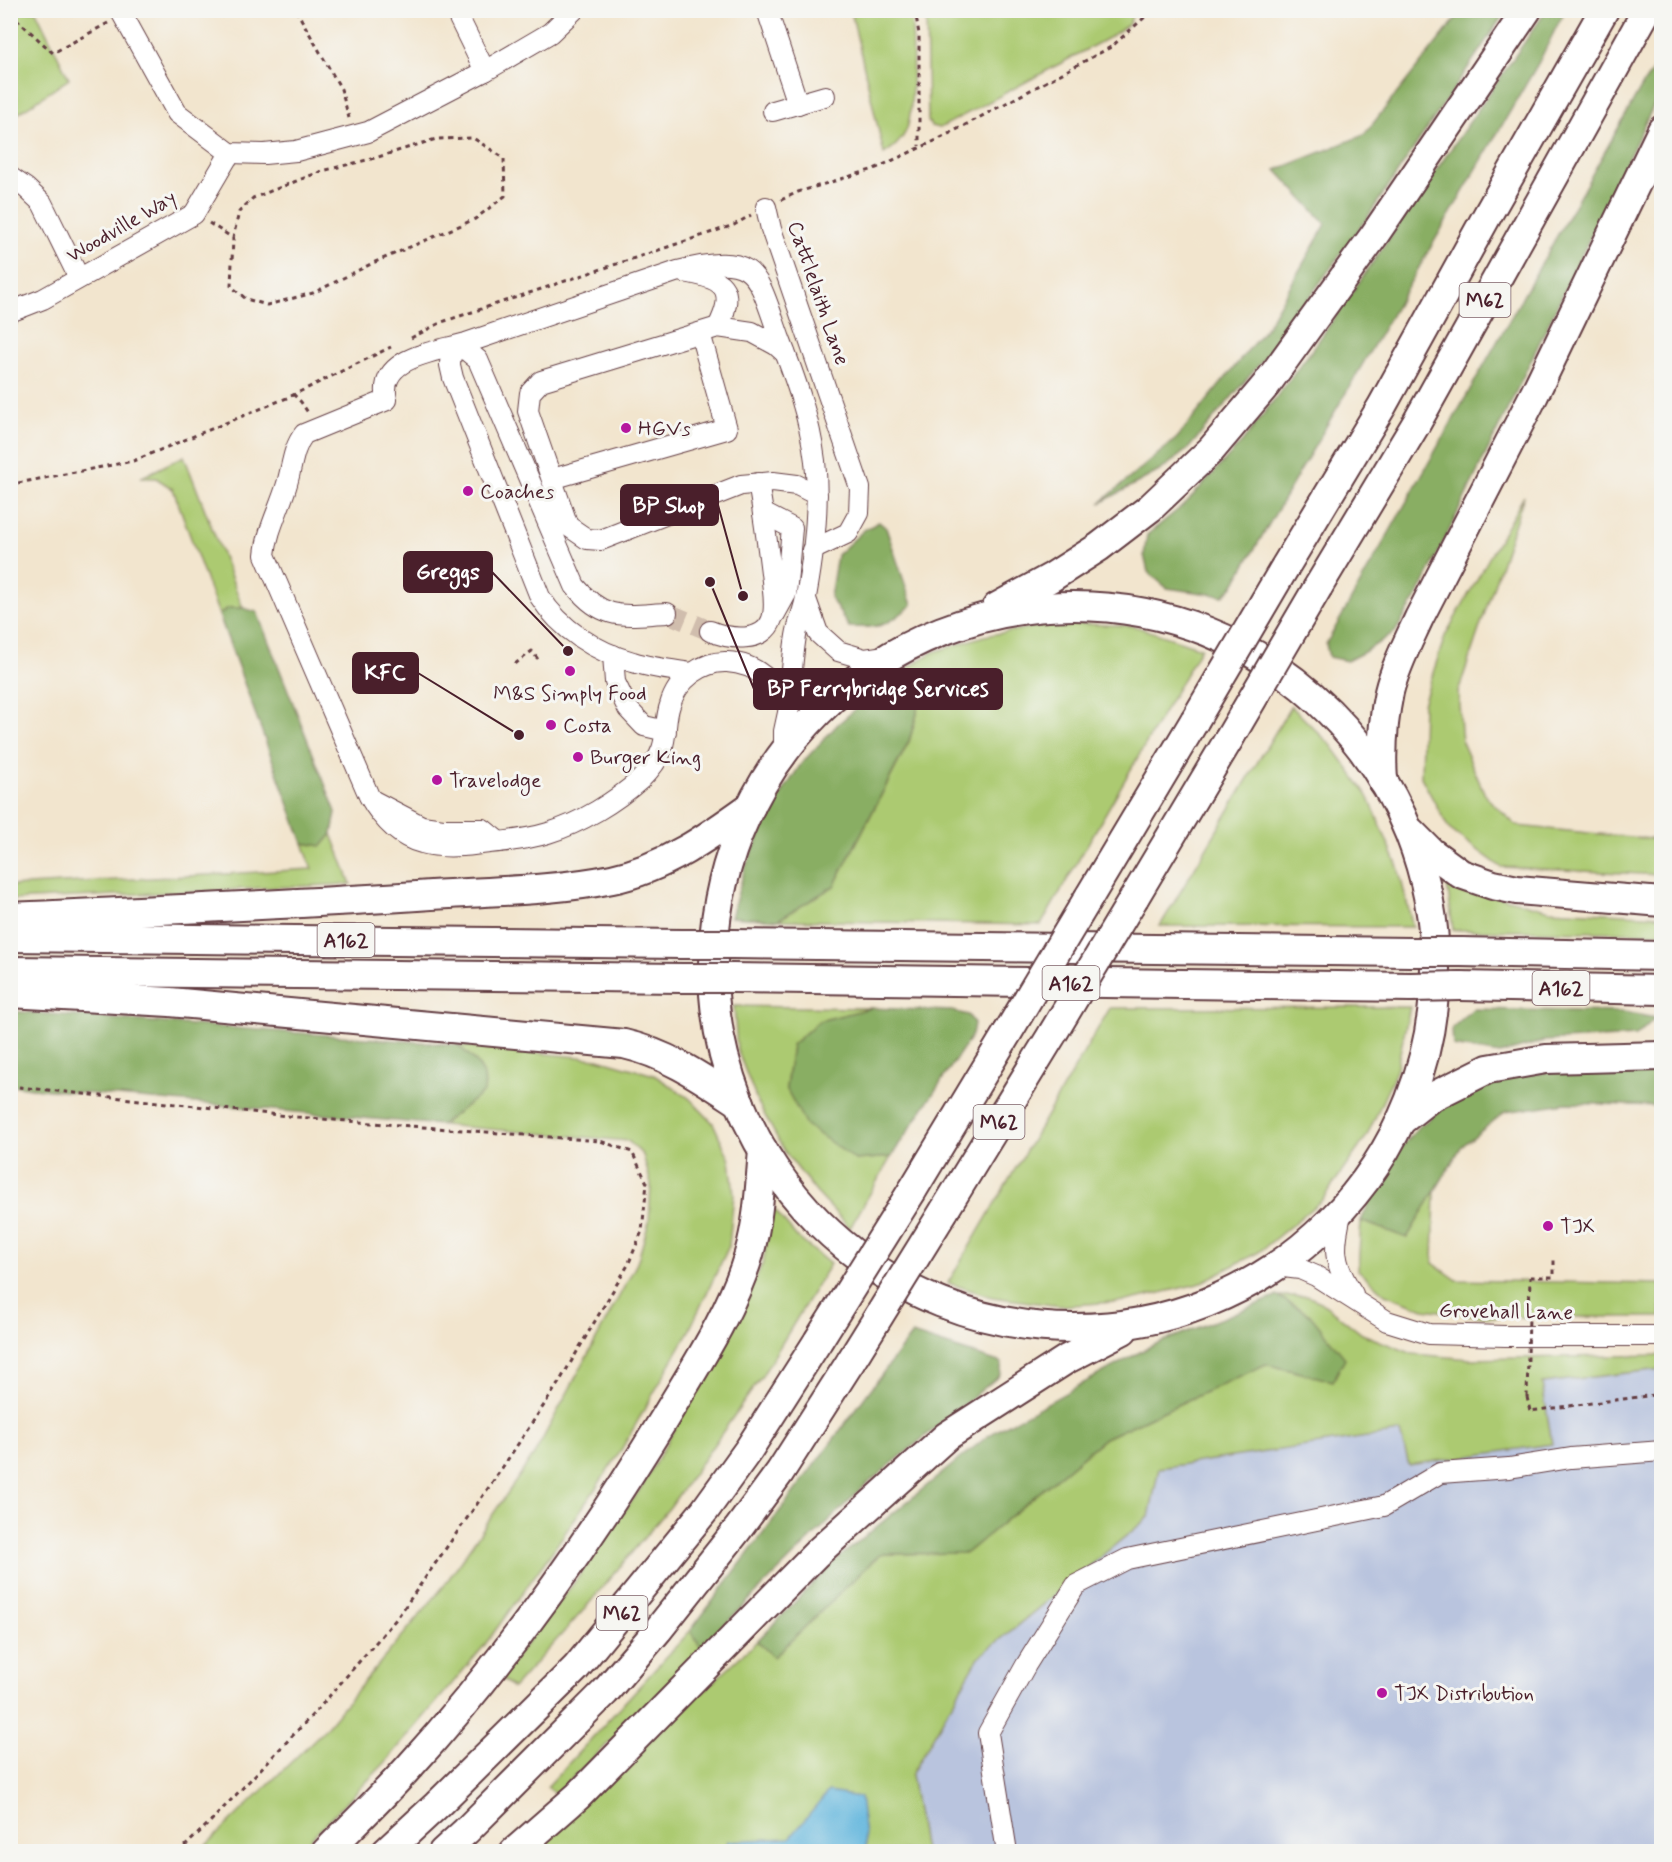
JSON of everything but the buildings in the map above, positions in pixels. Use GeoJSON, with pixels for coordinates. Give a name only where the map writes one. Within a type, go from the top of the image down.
{"type":"FeatureCollection","features":[{"type":"Feature","properties":{"kind":"highway"},"geometry":{"type":"LineString","coordinates":[[974,620],[1052,578],[1099,547],[1150,508],[1211,450],[1266,384],[1367,247],[1527,10]]}},
{"type":"Feature","properties":{"kind":"highway","name":"M62"},"geometry":{"type":"LineString","coordinates":[[386,1851],[437,1805],[576,1668],[705,1510],[749,1449],[912,1191],[1382,406],[1604,10]]}},
{"type":"Feature","properties":{"kind":"highway","name":"M62"},"geometry":{"type":"LineString","coordinates":[[443,1851],[466,1831],[605,1692],[658,1630],[780,1472],[944,1212],[1053,1033],[1416,424],[1647,10]]}},
{"type":"Feature","properties":{"kind":"highway"},"geometry":{"type":"LineString","coordinates":[[1383,781],[1384,731],[1390,692],[1404,651],[1534,395],[1662,130]]}},
{"type":"Feature","properties":{"kind":"highway"},"geometry":{"type":"LineString","coordinates":[[1057,606],[1099,606],[1141,612],[1182,622],[1221,637],[1258,656],[1293,680],[1325,707],[1354,738],[1383,781],[1408,829],[1428,896],[1433,930],[1435,965],[1433,1000],[1420,1068],[1401,1120],[1376,1166],[1341,1209],[1301,1248],[1262,1275],[1221,1297],[1179,1313],[1135,1323],[1074,1328],[1033,1326],[982,1317],[930,1298],[878,1270],[825,1229],[792,1192],[763,1150],[740,1103],[726,1061],[717,1018],[714,953],[722,888],[734,846],[751,806],[784,752],[812,719],[837,695],[892,655],[937,633],[974,620],[1015,610],[1057,606]]}},
{"type":"Feature","properties":{"kind":"highway"},"geometry":{"type":"LineString","coordinates":[[10,917],[400,898],[545,887],[613,878],[672,859],[751,806]]}},
{"type":"Feature","properties":{"kind":"highway"},"geometry":{"type":"LineString","coordinates":[[1408,829],[1431,852],[1461,874],[1493,885],[1517,890],[1662,902]]}},
{"type":"Feature","properties":{"kind":"highway","name":"A162"},"geometry":{"type":"LineString","coordinates":[[10,937],[1662,956]]}},
{"type":"Feature","properties":{"kind":"highway","name":"A162"},"geometry":{"type":"LineString","coordinates":[[10,971],[1662,990]]}},
{"type":"Feature","properties":{"kind":"highway"},"geometry":{"type":"LineString","coordinates":[[10,993],[170,1002],[624,1044],[645,1048],[669,1058],[740,1103]]}},
{"type":"Feature","properties":{"kind":"highway"},"geometry":{"type":"LineString","coordinates":[[1401,1120],[1430,1098],[1488,1070],[1546,1059],[1662,1056]]}},
{"type":"Feature","properties":{"kind":"highway"},"geometry":{"type":"LineString","coordinates":[[326,1851],[409,1767],[480,1684],[549,1595],[634,1467],[712,1336],[737,1286],[748,1255],[758,1213],[763,1150]]}},
{"type":"Feature","properties":{"kind":"highway"},"geometry":{"type":"LineString","coordinates":[[514,1851],[578,1796],[817,1554],[947,1436],[1067,1359],[1135,1323]]}},
{"type":"Feature","properties":{"kind":"street"},"geometry":{"type":"LineString","coordinates":[[455,10],[485,71]]}},
{"type":"Feature","properties":{"kind":"street"},"geometry":{"type":"LineString","coordinates":[[121,13],[177,113],[230,153],[264,154],[296,151],[354,137],[372,130],[485,71],[550,33],[574,10]]}},
{"type":"Feature","properties":{"kind":"street"},"geometry":{"type":"LineString","coordinates":[[767,10],[798,104]]}},
{"type":"Feature","properties":{"kind":"street"},"geometry":{"type":"LineString","coordinates":[[773,111],[825,96]]}},
{"type":"Feature","properties":{"kind":"street","name":"Woodville Way"},"geometry":{"type":"LineString","coordinates":[[10,312],[43,299],[194,214],[230,153]]}},
{"type":"Feature","properties":{"kind":"street"},"geometry":{"type":"LineString","coordinates":[[10,177],[42,203],[79,278]]}},
{"type":"Feature","properties":{"kind":"street","name":"Cattlelaith Lane"},"geometry":{"type":"LineString","coordinates":[[766,207],[771,229],[860,488],[859,513],[848,533],[813,550]]}},
{"type":"Feature","properties":{"kind":"street"},"geometry":{"type":"LineString","coordinates":[[784,752],[784,731],[789,708],[796,634],[806,599],[813,550],[817,495],[815,461],[810,428],[786,353],[760,283],[752,272],[739,266],[721,263],[706,264],[678,271],[451,348],[435,350],[406,361],[393,370],[385,392],[387,400],[304,434],[297,443],[286,486],[266,541],[265,555],[371,800],[378,813],[404,836],[420,843],[440,847],[499,842],[547,833],[572,824],[596,811],[641,779],[655,764],[662,748],[669,705],[674,693],[692,673],[706,665],[737,662],[752,667],[766,676],[777,688],[789,708]]}},
{"type":"Feature","properties":{"kind":"street"},"geometry":{"type":"LineString","coordinates":[[552,479],[727,429],[709,330],[727,305],[723,287],[719,281],[705,275],[678,271]]}},
{"type":"Feature","properties":{"kind":"street"},"geometry":{"type":"LineString","coordinates":[[786,353],[752,332],[709,330],[541,381],[530,393],[528,411],[568,526],[587,539],[601,540],[741,485],[773,482],[797,485],[817,495]]}},
{"type":"Feature","properties":{"kind":"street"},"geometry":{"type":"LineString","coordinates":[[451,348],[466,350],[478,360],[575,586],[587,601],[605,612],[622,615],[667,613]]}},
{"type":"Feature","properties":{"kind":"street"},"geometry":{"type":"LineString","coordinates":[[451,348],[450,365],[453,378],[540,597],[551,614],[562,626],[599,649],[632,662],[692,673]]}},
{"type":"Feature","properties":{"kind":"street"},"geometry":{"type":"LineString","coordinates":[[710,631],[736,639],[753,636],[765,629],[786,594],[792,528],[763,513],[759,483]]}},
{"type":"Feature","properties":{"kind":"street"},"geometry":{"type":"LineString","coordinates":[[806,599],[818,633],[838,651],[865,659],[892,655]]}},
{"type":"Feature","properties":{"kind":"street"},"geometry":{"type":"LineString","coordinates":[[613,654],[615,682],[628,709],[644,726],[666,731]]}},
{"type":"Feature","properties":{"kind":"street","name":"Grovehall Lane"},"geometry":{"type":"LineString","coordinates":[[1341,1209],[1334,1246],[1337,1265],[1357,1302]]}},
{"type":"Feature","properties":{"kind":"street","name":"Grovehall Lane"},"geometry":{"type":"LineString","coordinates":[[1275,1266],[1300,1269],[1316,1276],[1387,1321],[1429,1334],[1662,1336]]}},
{"type":"Feature","properties":{"kind":"street"},"geometry":{"type":"LineString","coordinates":[[1007,1851],[988,1733],[1026,1665],[1076,1585],[1126,1559],[1384,1506],[1440,1473],[1509,1468],[1571,1458],[1662,1451]]}},
{"type":"Feature","properties":{"kind":"path"},"geometry":{"type":"LineString","coordinates":[[296,10],[341,89],[354,137]]}},
{"type":"Feature","properties":{"kind":"path"},"geometry":{"type":"LineString","coordinates":[[915,10],[919,34],[919,147]]}},
{"type":"Feature","properties":{"kind":"path","name":"Cattlelaith Lane"},"geometry":{"type":"LineString","coordinates":[[766,207],[798,192],[874,169],[939,139],[1111,47],[1154,10]]}},
{"type":"Feature","properties":{"kind":"path"},"geometry":{"type":"LineString","coordinates":[[10,14],[53,53],[121,13]]}},
{"type":"Feature","properties":{"kind":"path"},"geometry":{"type":"LineString","coordinates":[[473,138],[504,158],[505,196],[475,219],[373,263],[313,293],[267,305],[246,300],[231,286],[233,238],[239,212],[254,198],[322,171],[375,158],[436,139],[473,138]]}},
{"type":"Feature","properties":{"kind":"path"},"geometry":{"type":"LineString","coordinates":[[194,214],[233,238]]}},
{"type":"Feature","properties":{"kind":"path"},"geometry":{"type":"LineString","coordinates":[[293,394],[301,402],[318,429]]}},
{"type":"Feature","properties":{"kind":"path"},"geometry":{"type":"LineString","coordinates":[[516,664],[532,651],[537,658],[540,656]]}},
{"type":"Feature","properties":{"kind":"path"},"geometry":{"type":"LineString","coordinates":[[10,1086],[297,1117],[600,1141],[632,1152],[647,1183],[642,1231],[628,1265],[558,1384],[496,1477],[397,1618],[319,1708],[208,1824],[178,1851]]}},
{"type":"Feature","properties":{"kind":"path"},"geometry":{"type":"LineString","coordinates":[[1554,1256],[1554,1277],[1530,1276],[1527,1397],[1530,1411],[1662,1394]]}},
{"type":"Feature","properties":{"kind":"shaded area"},"geometry":{"type":"Polygon","coordinates":[[[1661,1369],[1661,1851],[894,1851],[863,1651],[1125,1451],[1476,1391],[1661,1369]]]}},
{"type":"Feature","properties":{"kind":"green space"},"geometry":{"type":"Polygon","coordinates":[[[11,10],[36,11],[69,79],[11,118],[11,10]]]}},
{"type":"Feature","properties":{"kind":"green space"},"geometry":{"type":"Polygon","coordinates":[[[926,10],[1134,11],[1129,24],[1108,38],[940,128],[931,126],[928,121],[926,10]]]}},
{"type":"Feature","properties":{"kind":"green space"},"geometry":{"type":"Polygon","coordinates":[[[851,11],[910,11],[912,72],[909,122],[902,138],[884,154],[851,11]]]}},
{"type":"Feature","properties":{"kind":"green space"},"geometry":{"type":"Polygon","coordinates":[[[1462,11],[1506,11],[1367,218],[1268,354],[1188,449],[1161,470],[1100,503],[1177,438],[1266,328],[1326,224],[1276,170],[1364,135],[1462,11]]]}},
{"type":"Feature","properties":{"kind":"green space"},"geometry":{"type":"Polygon","coordinates":[[[1546,11],[1564,12],[1539,62],[1233,586],[1223,596],[1167,588],[1148,572],[1144,555],[1147,535],[1185,504],[1243,441],[1315,346],[1546,11]]]}},
{"type":"Feature","properties":{"kind":"green space"},"geometry":{"type":"Polygon","coordinates":[[[1655,67],[1661,68],[1661,90],[1418,595],[1395,632],[1347,661],[1329,657],[1326,644],[1642,86],[1655,67]]]}},
{"type":"Feature","properties":{"kind":"green space"},"geometry":{"type":"Polygon","coordinates":[[[184,456],[243,608],[228,608],[219,615],[173,489],[156,478],[140,478],[184,456]]]}},
{"type":"Feature","properties":{"kind":"green space"},"geometry":{"type":"Polygon","coordinates":[[[1524,496],[1458,692],[1462,742],[1486,797],[1517,826],[1661,840],[1661,875],[1501,867],[1449,829],[1421,777],[1423,704],[1445,636],[1524,496]]]}},
{"type":"Feature","properties":{"kind":"green space"},"geometry":{"type":"Polygon","coordinates":[[[879,522],[886,528],[912,605],[884,624],[849,627],[830,597],[837,555],[864,530],[879,522]]]}},
{"type":"Feature","properties":{"kind":"green space"},"geometry":{"type":"Polygon","coordinates":[[[228,608],[243,608],[257,612],[336,812],[332,834],[322,846],[303,843],[219,615],[228,608]]]}},
{"type":"Feature","properties":{"kind":"green space"},"geometry":{"type":"Polygon","coordinates":[[[1057,623],[1134,626],[1201,648],[1041,925],[778,920],[834,886],[909,742],[917,714],[918,689],[892,678],[931,653],[984,636],[1057,623]]]}},
{"type":"Feature","properties":{"kind":"green space"},"geometry":{"type":"Polygon","coordinates":[[[892,678],[918,689],[917,714],[909,741],[834,886],[778,920],[731,917],[745,868],[770,812],[801,764],[838,724],[892,678]]]}},
{"type":"Feature","properties":{"kind":"green space"},"geometry":{"type":"Polygon","coordinates":[[[1291,706],[1332,746],[1368,796],[1398,867],[1413,927],[1160,926],[1291,706]]]}},
{"type":"Feature","properties":{"kind":"green space"},"geometry":{"type":"Polygon","coordinates":[[[332,834],[351,884],[11,900],[10,886],[312,869],[303,843],[322,846],[332,834]]]}},
{"type":"Feature","properties":{"kind":"green space"},"geometry":{"type":"Polygon","coordinates":[[[1447,883],[1550,910],[1661,916],[1661,933],[1453,930],[1447,883]]]}},
{"type":"Feature","properties":{"kind":"green space"},"geometry":{"type":"Polygon","coordinates":[[[734,1006],[871,1008],[819,1021],[792,1045],[786,1088],[855,1160],[891,1157],[850,1228],[816,1192],[785,1152],[757,1101],[737,1049],[734,1006]]]}},
{"type":"Feature","properties":{"kind":"green space"},"geometry":{"type":"Polygon","coordinates":[[[1410,1007],[1396,1071],[1367,1136],[1323,1199],[1259,1252],[1198,1284],[1127,1301],[1060,1306],[992,1297],[948,1283],[1110,1008],[1410,1007]]]}},
{"type":"Feature","properties":{"kind":"green space"},"geometry":{"type":"Polygon","coordinates":[[[871,1008],[952,1011],[968,1015],[974,1023],[972,1035],[891,1157],[856,1160],[806,1125],[786,1088],[792,1045],[819,1021],[871,1008]]]}},
{"type":"Feature","properties":{"kind":"green space"},"geometry":{"type":"Polygon","coordinates":[[[1473,1009],[1624,1012],[1655,1018],[1636,1036],[1544,1041],[1500,1054],[1453,1046],[1452,1028],[1473,1009]]]}},
{"type":"Feature","properties":{"kind":"green space"},"geometry":{"type":"Polygon","coordinates":[[[10,1011],[458,1045],[482,1071],[484,1092],[441,1125],[11,1085],[10,1011]]]}},
{"type":"Feature","properties":{"kind":"green space"},"geometry":{"type":"Polygon","coordinates":[[[458,1045],[598,1059],[654,1075],[689,1098],[713,1123],[730,1160],[734,1194],[729,1246],[688,1333],[617,1457],[484,1646],[384,1764],[298,1851],[199,1852],[324,1730],[443,1587],[535,1453],[637,1263],[649,1222],[651,1184],[643,1155],[628,1141],[441,1125],[484,1091],[482,1070],[458,1045]]]}},
{"type":"Feature","properties":{"kind":"green space"},"geometry":{"type":"Polygon","coordinates":[[[1548,1072],[1661,1072],[1661,1106],[1566,1103],[1505,1112],[1461,1147],[1407,1238],[1361,1221],[1386,1164],[1420,1126],[1449,1104],[1495,1078],[1548,1072]]]}},
{"type":"Feature","properties":{"kind":"green space"},"geometry":{"type":"Polygon","coordinates":[[[1435,1190],[1433,1263],[1457,1280],[1661,1284],[1661,1317],[1484,1317],[1424,1309],[1385,1294],[1358,1270],[1361,1221],[1407,1237],[1435,1190]]]}},
{"type":"Feature","properties":{"kind":"green space"},"geometry":{"type":"Polygon","coordinates":[[[773,1208],[797,1237],[830,1264],[762,1376],[670,1507],[581,1613],[513,1688],[500,1677],[574,1583],[643,1485],[734,1322],[763,1263],[773,1208]]]}},
{"type":"Feature","properties":{"kind":"green space"},"geometry":{"type":"Polygon","coordinates":[[[1278,1296],[1307,1296],[1321,1302],[1362,1334],[1413,1354],[1471,1359],[1661,1355],[1661,1369],[1542,1383],[1552,1444],[1409,1465],[1400,1432],[1159,1468],[1149,1517],[979,1657],[911,1775],[924,1851],[530,1852],[757,1641],[774,1657],[880,1554],[966,1553],[1105,1438],[1266,1364],[1333,1381],[1310,1315],[1278,1296]]]}},
{"type":"Feature","properties":{"kind":"green space"},"geometry":{"type":"Polygon","coordinates":[[[1278,1296],[1310,1315],[1345,1358],[1333,1381],[1266,1364],[1105,1438],[966,1553],[880,1554],[774,1657],[757,1641],[837,1559],[989,1435],[1151,1346],[1278,1296]]]}},
{"type":"Feature","properties":{"kind":"green space"},"geometry":{"type":"Polygon","coordinates":[[[912,1334],[1002,1363],[1000,1375],[862,1488],[701,1648],[691,1630],[912,1334]]]}},
{"type":"Feature","properties":{"kind":"green space"},"geometry":{"type":"Polygon","coordinates":[[[691,1630],[701,1648],[676,1678],[556,1794],[547,1787],[691,1630]]]}},
{"type":"Feature","properties":{"kind":"water"},"geometry":{"type":"Polygon","coordinates":[[[828,1792],[860,1797],[867,1851],[725,1851],[728,1841],[790,1838],[828,1792]]]}},
{"type":"Feature","properties":{"kind":"tunnel"},"geometry":{"type":"LineString","coordinates":[[667,613],[710,631]]}},
{"type":"Feature","properties":{"kind":"place","name":"HGVs"},"geometry":{"type":"Point","coordinates":[626,428]}},
{"type":"Feature","properties":{"kind":"place","name":"Coaches"},"geometry":{"type":"Point","coordinates":[468,491]}},
{"type":"Feature","properties":{"kind":"place","name":"BP Ferrybridge Services"},"geometry":{"type":"Point","coordinates":[710,582]}},
{"type":"Feature","properties":{"kind":"place","name":"BP Shop"},"geometry":{"type":"Point","coordinates":[743,596]}},
{"type":"Feature","properties":{"kind":"place","name":"Greggs"},"geometry":{"type":"Point","coordinates":[568,651]}},
{"type":"Feature","properties":{"kind":"place","name":"M&S Simply Food"},"geometry":{"type":"Point","coordinates":[570,671]}},
{"type":"Feature","properties":{"kind":"place","name":"Costa"},"geometry":{"type":"Point","coordinates":[551,725]}},
{"type":"Feature","properties":{"kind":"place","name":"KFC"},"geometry":{"type":"Point","coordinates":[519,735]}},
{"type":"Feature","properties":{"kind":"place","name":"Burger King"},"geometry":{"type":"Point","coordinates":[578,757]}},
{"type":"Feature","properties":{"kind":"place","name":"Travelodge"},"geometry":{"type":"Point","coordinates":[437,780]}},
{"type":"Feature","properties":{"kind":"place","name":"TJX"},"geometry":{"type":"Point","coordinates":[1548,1226]}},
{"type":"Feature","properties":{"kind":"place","name":"TJX Distribution"},"geometry":{"type":"Point","coordinates":[1382,1693]}}]}
